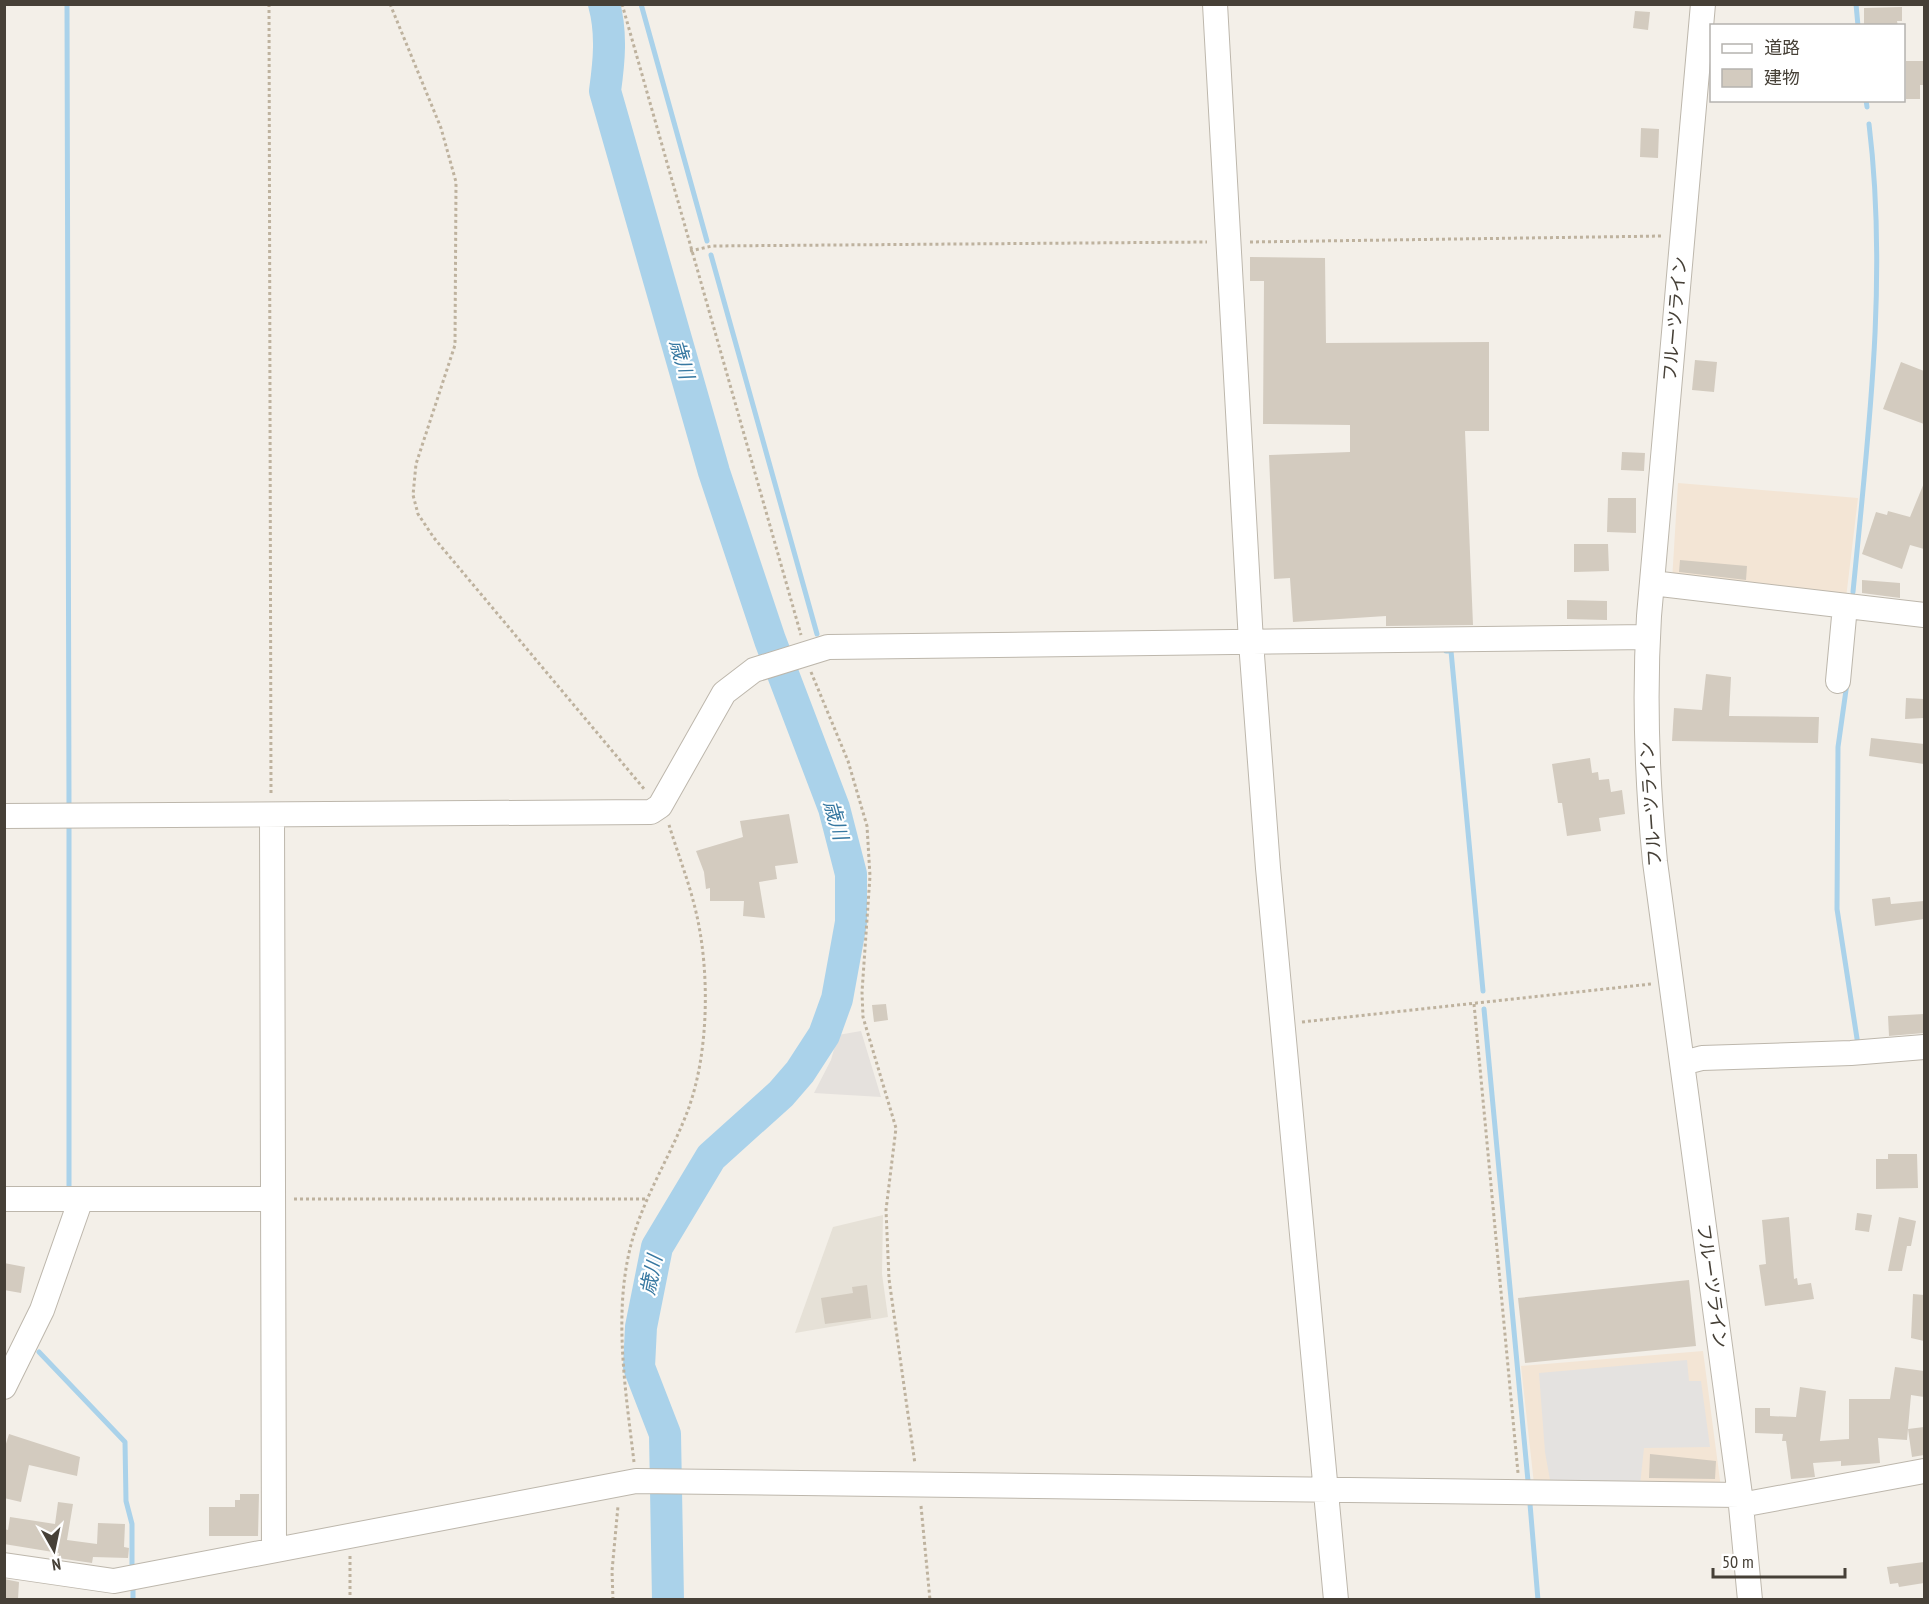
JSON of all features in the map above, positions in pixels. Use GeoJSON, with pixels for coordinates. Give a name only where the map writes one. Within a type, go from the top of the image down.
{"type":"FeatureCollection","features":[{"type":"Feature","properties":{"kind":"street"},"geometry":{"type":"LineString","coordinates":[[1215,4],[1251,642],[1268,868],[1336,1599]]}},
{"type":"Feature","properties":{"kind":"street","name":"フルーツライン"},"geometry":{"type":"LineString","coordinates":[[1703,4],[1652,583],[1646,709],[1650,804],[1671,982],[1740,1500],[1749,1599]]}},
{"type":"Feature","properties":{"kind":"street"},"geometry":{"type":"LineString","coordinates":[[1652,583],[1924,615]]}},
{"type":"Feature","properties":{"kind":"street"},"geometry":{"type":"LineString","coordinates":[[1838,681],[1845,606]]}},
{"type":"Feature","properties":{"kind":"street"},"geometry":{"type":"LineString","coordinates":[[4,816],[651,812],[660,806],[724,693],[754,670],[828,647],[1648,637]]}},
{"type":"Feature","properties":{"kind":"street"},"geometry":{"type":"LineString","coordinates":[[272,816],[274,1549]]}},
{"type":"Feature","properties":{"kind":"street"},"geometry":{"type":"LineString","coordinates":[[1683,1063],[1701,1058],[1851,1053],[1924,1047]]}},
{"type":"Feature","properties":{"kind":"street"},"geometry":{"type":"LineString","coordinates":[[4,1199],[273,1199]]}},
{"type":"Feature","properties":{"kind":"street"},"geometry":{"type":"LineString","coordinates":[[4,1387],[42,1310],[81,1199]]}},
{"type":"Feature","properties":{"kind":"street"},"geometry":{"type":"LineString","coordinates":[[4,1565],[114,1581],[125,1589],[274,1549],[634,1482],[918,1483],[1519,1493],[1740,1500],[1924,1471]]}},
{"type":"Feature","properties":{"kind":"path"},"geometry":{"type":"LineString","coordinates":[[269,4],[272,816]]}},
{"type":"Feature","properties":{"kind":"path"},"geometry":{"type":"LineString","coordinates":[[390,4],[441,128],[456,182],[455,345],[416,464],[413,495],[418,514],[442,547],[660,806],[668,823],[696,912],[702,943],[705,1009],[698,1076],[689,1107],[646,1198],[629,1253],[623,1304],[623,1343],[634,1482],[612,1571],[613,1599]]}},
{"type":"Feature","properties":{"kind":"path"},"geometry":{"type":"LineString","coordinates":[[622,4],[690,251],[806,652],[806,661],[848,761],[867,826],[870,876],[862,992],[863,1017],[896,1128],[886,1210],[889,1279],[918,1483],[930,1599]]}},
{"type":"Feature","properties":{"kind":"path"},"geometry":{"type":"LineString","coordinates":[[690,251],[712,246],[1229,242],[1682,234]]}},
{"type":"Feature","properties":{"kind":"path"},"geometry":{"type":"LineString","coordinates":[[1283,1024],[1671,982]]}},
{"type":"Feature","properties":{"kind":"path"},"geometry":{"type":"LineString","coordinates":[[1474,1004],[1519,1493]]}},
{"type":"Feature","properties":{"kind":"path"},"geometry":{"type":"LineString","coordinates":[[273,1199],[646,1198]]}},
{"type":"Feature","properties":{"kind":"path"},"geometry":{"type":"LineString","coordinates":[[350,1534],[350,1599]]}},
{"type":"Feature","properties":{"kind":"shaded area"},"geometry":{"type":"Polygon","coordinates":[[[1678,483],[1858,498],[1846,598],[1672,581],[1678,483]]]}},
{"type":"Feature","properties":{"kind":"shaded area"},"geometry":{"type":"Polygon","coordinates":[[[861,1031],[881,1097],[814,1093],[831,1060],[838,1035],[861,1031]]]}},
{"type":"Feature","properties":{"kind":"shaded area"},"geometry":{"type":"Polygon","coordinates":[[[883,1215],[882,1274],[888,1317],[795,1333],[833,1227],[883,1215]]]}},
{"type":"Feature","properties":{"kind":"shaded area"},"geometry":{"type":"Polygon","coordinates":[[[1703,1351],[1721,1488],[1534,1484],[1521,1366],[1703,1351]]]}},
{"type":"Feature","properties":{"kind":"shaded area"},"geometry":{"type":"Polygon","coordinates":[[[1687,1360],[1689,1381],[1701,1381],[1710,1447],[1644,1448],[1640,1485],[1550,1480],[1545,1452],[1539,1373],[1687,1360]]]}},
{"type":"Feature","properties":{"kind":"building"},"geometry":{"type":"Polygon","coordinates":[[[1902,7],[1902,21],[1897,21],[1898,24],[1864,24],[1864,8],[1902,7]]]}},
{"type":"Feature","properties":{"kind":"building"},"geometry":{"type":"Polygon","coordinates":[[[1635,11],[1650,12],[1648,30],[1633,28],[1635,11]]]}},
{"type":"Feature","properties":{"kind":"building"},"geometry":{"type":"Polygon","coordinates":[[[1906,61],[1924,61],[1924,85],[1920,85],[1920,99],[1906,99],[1906,61]]]}},
{"type":"Feature","properties":{"kind":"building"},"geometry":{"type":"Polygon","coordinates":[[[1641,128],[1659,129],[1658,158],[1640,157],[1641,128]]]}},
{"type":"Feature","properties":{"kind":"building"},"geometry":{"type":"Polygon","coordinates":[[[1250,257],[1325,258],[1326,343],[1489,342],[1489,431],[1465,431],[1473,625],[1386,626],[1386,616],[1293,622],[1290,578],[1274,579],[1269,455],[1350,452],[1350,425],[1263,424],[1264,281],[1250,281],[1250,257]]]}},
{"type":"Feature","properties":{"kind":"building"},"geometry":{"type":"Polygon","coordinates":[[[1695,360],[1717,362],[1714,392],[1692,390],[1695,360]]]}},
{"type":"Feature","properties":{"kind":"building"},"geometry":{"type":"Polygon","coordinates":[[[1901,362],[1924,371],[1924,424],[1883,409],[1901,362]]]}},
{"type":"Feature","properties":{"kind":"building"},"geometry":{"type":"Polygon","coordinates":[[[1622,452],[1645,453],[1644,471],[1621,470],[1622,452]]]}},
{"type":"Feature","properties":{"kind":"building"},"geometry":{"type":"Polygon","coordinates":[[[1924,483],[1924,549],[1910,545],[1902,569],[1862,554],[1876,512],[1887,515],[1888,511],[1910,517],[1924,483]]]}},
{"type":"Feature","properties":{"kind":"building"},"geometry":{"type":"Polygon","coordinates":[[[1608,498],[1636,498],[1636,533],[1607,532],[1608,498]]]}},
{"type":"Feature","properties":{"kind":"building"},"geometry":{"type":"Polygon","coordinates":[[[1574,544],[1608,544],[1609,571],[1574,572],[1574,544]]]}},
{"type":"Feature","properties":{"kind":"building"},"geometry":{"type":"Polygon","coordinates":[[[1680,560],[1747,566],[1746,580],[1679,572],[1680,560]]]}},
{"type":"Feature","properties":{"kind":"building"},"geometry":{"type":"Polygon","coordinates":[[[1862,580],[1900,583],[1900,598],[1862,593],[1862,580]]]}},
{"type":"Feature","properties":{"kind":"building"},"geometry":{"type":"Polygon","coordinates":[[[1567,600],[1607,601],[1607,620],[1567,619],[1567,600]]]}},
{"type":"Feature","properties":{"kind":"building"},"geometry":{"type":"Polygon","coordinates":[[[1706,674],[1731,677],[1729,716],[1819,717],[1818,743],[1672,741],[1674,708],[1702,710],[1706,674]]]}},
{"type":"Feature","properties":{"kind":"building"},"geometry":{"type":"Polygon","coordinates":[[[1906,698],[1924,699],[1924,718],[1905,719],[1906,698]]]}},
{"type":"Feature","properties":{"kind":"building"},"geometry":{"type":"Polygon","coordinates":[[[1871,738],[1924,744],[1924,764],[1869,756],[1871,738]]]}},
{"type":"Feature","properties":{"kind":"building"},"geometry":{"type":"Polygon","coordinates":[[[1590,758],[1592,773],[1598,772],[1599,780],[1609,779],[1611,792],[1622,790],[1625,814],[1599,818],[1601,831],[1567,836],[1562,803],[1558,803],[1552,764],[1590,758]]]}},
{"type":"Feature","properties":{"kind":"building"},"geometry":{"type":"Polygon","coordinates":[[[789,814],[798,863],[775,866],[777,879],[759,882],[765,918],[743,916],[744,901],[710,901],[710,888],[706,889],[704,872],[696,851],[743,837],[740,821],[789,814]]]}},
{"type":"Feature","properties":{"kind":"building"},"geometry":{"type":"Polygon","coordinates":[[[1890,897],[1891,904],[1924,901],[1924,919],[1875,926],[1872,899],[1890,897]]]}},
{"type":"Feature","properties":{"kind":"building"},"geometry":{"type":"Polygon","coordinates":[[[886,1004],[888,1020],[874,1022],[872,1005],[886,1004]]]}},
{"type":"Feature","properties":{"kind":"building"},"geometry":{"type":"Polygon","coordinates":[[[1924,1014],[1924,1033],[1889,1036],[1888,1016],[1924,1014]]]}},
{"type":"Feature","properties":{"kind":"building"},"geometry":{"type":"Polygon","coordinates":[[[1888,1154],[1917,1154],[1918,1188],[1876,1189],[1876,1159],[1888,1159],[1888,1154]]]}},
{"type":"Feature","properties":{"kind":"building"},"geometry":{"type":"Polygon","coordinates":[[[1857,1213],[1872,1215],[1869,1232],[1855,1230],[1857,1213]]]}},
{"type":"Feature","properties":{"kind":"building"},"geometry":{"type":"Polygon","coordinates":[[[1789,1217],[1794,1279],[1797,1278],[1798,1285],[1811,1283],[1814,1299],[1765,1306],[1759,1265],[1766,1264],[1762,1220],[1789,1217]]]}},
{"type":"Feature","properties":{"kind":"building"},"geometry":{"type":"Polygon","coordinates":[[[1899,1217],[1916,1221],[1911,1246],[1907,1246],[1902,1271],[1888,1271],[1899,1217]]]}},
{"type":"Feature","properties":{"kind":"building"},"geometry":{"type":"Polygon","coordinates":[[[4,1263],[25,1267],[21,1293],[4,1290],[4,1263]]]}},
{"type":"Feature","properties":{"kind":"building"},"geometry":{"type":"Polygon","coordinates":[[[1689,1280],[1696,1346],[1525,1363],[1518,1298],[1689,1280]]]}},
{"type":"Feature","properties":{"kind":"building"},"geometry":{"type":"Polygon","coordinates":[[[867,1285],[871,1318],[825,1324],[821,1298],[853,1293],[852,1287],[867,1285]]]}},
{"type":"Feature","properties":{"kind":"building"},"geometry":{"type":"Polygon","coordinates":[[[1913,1294],[1924,1295],[1924,1341],[1911,1338],[1913,1294]]]}},
{"type":"Feature","properties":{"kind":"building"},"geometry":{"type":"Polygon","coordinates":[[[1895,1367],[1924,1371],[1924,1397],[1911,1395],[1907,1440],[1878,1438],[1880,1463],[1841,1466],[1841,1461],[1813,1463],[1815,1477],[1791,1479],[1786,1441],[1782,1441],[1783,1434],[1755,1433],[1755,1408],[1770,1408],[1770,1416],[1796,1417],[1800,1387],[1826,1391],[1820,1441],[1849,1439],[1849,1399],[1890,1399],[1895,1367]]]}},
{"type":"Feature","properties":{"kind":"building"},"geometry":{"type":"Polygon","coordinates":[[[1924,1427],[1924,1455],[1912,1457],[1908,1429],[1924,1427]]]}},
{"type":"Feature","properties":{"kind":"building"},"geometry":{"type":"Polygon","coordinates":[[[9,1434],[80,1457],[77,1476],[29,1465],[21,1502],[4,1498],[4,1450],[9,1434]]]}},
{"type":"Feature","properties":{"kind":"building"},"geometry":{"type":"Polygon","coordinates":[[[1650,1454],[1716,1461],[1715,1479],[1649,1478],[1650,1454]]]}},
{"type":"Feature","properties":{"kind":"building"},"geometry":{"type":"Polygon","coordinates":[[[240,1494],[259,1494],[258,1536],[209,1536],[209,1507],[235,1507],[235,1500],[240,1500],[240,1494]]]}},
{"type":"Feature","properties":{"kind":"building"},"geometry":{"type":"Polygon","coordinates":[[[58,1502],[73,1504],[67,1540],[97,1544],[98,1523],[125,1524],[124,1547],[129,1548],[128,1558],[93,1557],[92,1563],[58,1558],[59,1553],[4,1544],[4,1529],[8,1530],[10,1517],[55,1524],[58,1502]]]}},
{"type":"Feature","properties":{"kind":"building"},"geometry":{"type":"Polygon","coordinates":[[[1924,1562],[1924,1583],[1899,1587],[1898,1583],[1890,1584],[1887,1567],[1924,1562]]]}},
{"type":"Feature","properties":{"kind":"building"},"geometry":{"type":"Polygon","coordinates":[[[4,1579],[19,1582],[18,1599],[4,1599],[4,1579]]]}},
{"type":"Feature","properties":{"kind":"waterway"},"geometry":{"type":"LineString","coordinates":[[67,4],[69,806]]}},
{"type":"Feature","properties":{"kind":"waterway","name":"歳川"},"geometry":{"type":"LineString","coordinates":[[604,4],[609,37],[605,91],[714,472],[770,640],[834,808],[851,874],[851,922],[837,999],[824,1035],[800,1072],[781,1094],[711,1157],[657,1247],[641,1327],[639,1367],[665,1434],[668,1600]]}},
{"type":"Feature","properties":{"kind":"waterway"},"geometry":{"type":"LineString","coordinates":[[641,4],[707,241]]}},
{"type":"Feature","properties":{"kind":"waterway"},"geometry":{"type":"LineString","coordinates":[[1856,4],[1858,24]]}},
{"type":"Feature","properties":{"kind":"waterway"},"geometry":{"type":"LineString","coordinates":[[1866,102],[1867,107]]}},
{"type":"Feature","properties":{"kind":"waterway"},"geometry":{"type":"LineString","coordinates":[[1853,592],[1870,416],[1876,300],[1877,241],[1869,124]]}},
{"type":"Feature","properties":{"kind":"waterway"},"geometry":{"type":"LineString","coordinates":[[711,255],[817,634]]}},
{"type":"Feature","properties":{"kind":"waterway"},"geometry":{"type":"LineString","coordinates":[[1446,651],[1451,651],[1483,991]]}},
{"type":"Feature","properties":{"kind":"waterway"},"geometry":{"type":"LineString","coordinates":[[1847,683],[1838,747],[1837,909],[1858,1045]]}},
{"type":"Feature","properties":{"kind":"waterway"},"geometry":{"type":"LineString","coordinates":[[69,825],[69,1186]]}},
{"type":"Feature","properties":{"kind":"waterway"},"geometry":{"type":"LineString","coordinates":[[1484,1009],[1528,1481]]}},
{"type":"Feature","properties":{"kind":"waterway"},"geometry":{"type":"LineString","coordinates":[[39,1352],[125,1442],[126,1501],[132,1524],[132,1564]]}},
{"type":"Feature","properties":{"kind":"waterway"},"geometry":{"type":"LineString","coordinates":[[1530,1504],[1538,1600]]}},
{"type":"Feature","properties":{"kind":"waterway"},"geometry":{"type":"LineString","coordinates":[[133,1589],[133,1600]]}}]}
